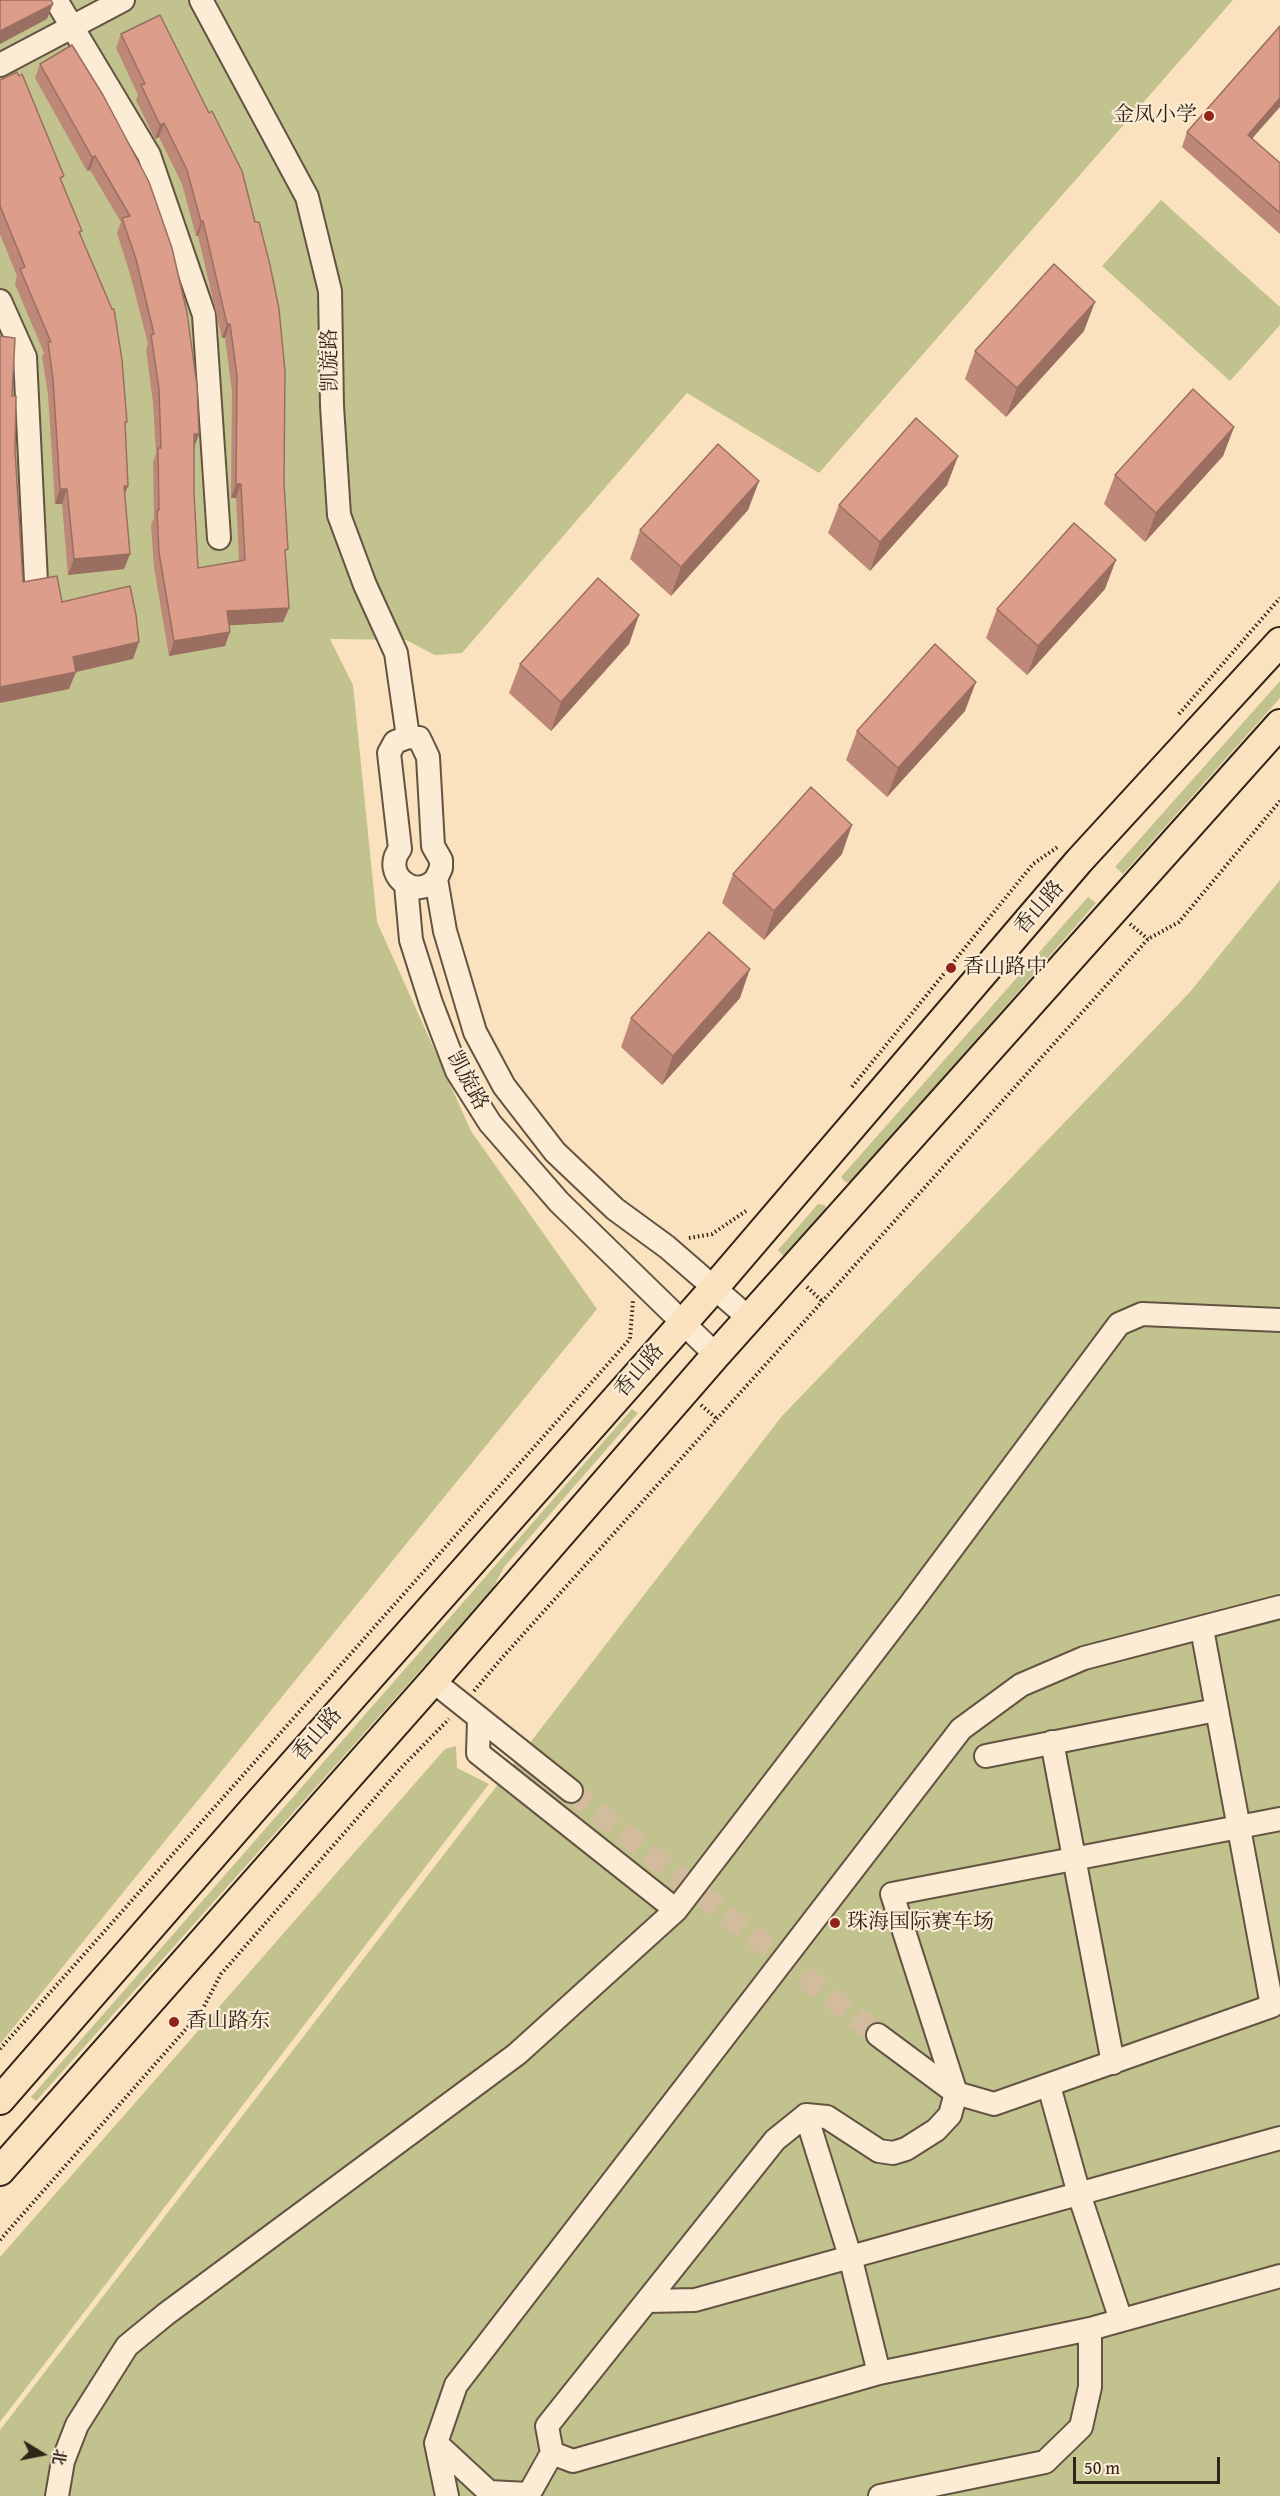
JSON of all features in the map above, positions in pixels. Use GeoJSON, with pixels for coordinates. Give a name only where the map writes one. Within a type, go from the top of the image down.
{"type":"FeatureCollection","features":[{"type":"Feature","properties":{"kind":"main road","name":"香山路"},"geometry":{"type":"LineString","coordinates":[[0,2100],[714,1288],[1080,861],[1280,642]]}},
{"type":"Feature","properties":{"kind":"main road"},"geometry":{"type":"LineString","coordinates":[[0,2171],[433,1681],[716,1355],[1280,724]]}},
{"type":"Feature","properties":{"kind":"street"},"geometry":{"type":"LineString","coordinates":[[56,0],[149,155],[204,315],[219,538]]}},
{"type":"Feature","properties":{"kind":"street"},"geometry":{"type":"LineString","coordinates":[[0,65],[123,0]]}},
{"type":"Feature","properties":{"kind":"street","name":"凯旋路"},"geometry":{"type":"LineString","coordinates":[[201,0],[307,196],[330,291],[332,406],[339,515],[365,585],[396,653],[408,737]]}},
{"type":"Feature","properties":{"kind":"street"},"geometry":{"type":"LineString","coordinates":[[0,301],[25,357],[36,582]]}},
{"type":"Feature","properties":{"kind":"street","name":"凯旋路"},"geometry":{"type":"LineString","coordinates":[[716,1355],[559,1202],[490,1123],[457,1071],[411,940],[406,885],[396,874],[394,866],[400,849],[390,753],[395,742],[408,737],[419,738],[428,757],[433,846],[441,860],[441,868],[436,879],[445,931],[476,1032],[504,1086],[555,1152],[615,1209],[667,1247],[750,1319]]}},
{"type":"Feature","properties":{"kind":"street"},"geometry":{"type":"LineString","coordinates":[[400,849],[411,842],[419,841],[433,846]]}},
{"type":"Feature","properties":{"kind":"street"},"geometry":{"type":"LineString","coordinates":[[406,885],[421,888],[428,886],[436,879]]}},
{"type":"Feature","properties":{"kind":"street"},"geometry":{"type":"LineString","coordinates":[[57,2496],[63,2461],[77,2425],[127,2346],[165,2314],[517,2054],[676,1910],[916,1596],[1119,1324],[1142,1314],[1280,1320]]}},
{"type":"Feature","properties":{"kind":"street"},"geometry":{"type":"LineString","coordinates":[[447,2496],[436,2443],[456,2385],[961,1729],[1021,1685],[1084,1658],[1280,1607]]}},
{"type":"Feature","properties":{"kind":"street"},"geometry":{"type":"LineString","coordinates":[[878,2035],[956,2093],[994,2104],[1272,2006],[1241,1828],[1216,1710],[1202,1629]]}},
{"type":"Feature","properties":{"kind":"street"},"geometry":{"type":"LineString","coordinates":[[433,1681],[571,1791]]}},
{"type":"Feature","properties":{"kind":"street"},"geometry":{"type":"LineString","coordinates":[[986,1756],[1216,1710]]}},
{"type":"Feature","properties":{"kind":"street"},"geometry":{"type":"LineString","coordinates":[[480,1720],[478,1753],[676,1910]]}},
{"type":"Feature","properties":{"kind":"street"},"geometry":{"type":"LineString","coordinates":[[1052,1742],[1113,2063]]}},
{"type":"Feature","properties":{"kind":"street"},"geometry":{"type":"LineString","coordinates":[[436,2443],[489,2492],[529,2494],[552,2453],[547,2426],[775,2140],[806,2115],[827,2117],[879,2151],[893,2153],[906,2149],[936,2130],[950,2115],[956,2093],[892,1894],[1280,1819]]}},
{"type":"Feature","properties":{"kind":"street"},"geometry":{"type":"LineString","coordinates":[[1049,2086],[1079,2194],[1121,2320]]}},
{"type":"Feature","properties":{"kind":"street"},"geometry":{"type":"LineString","coordinates":[[806,2115],[850,2256],[879,2373]]}},
{"type":"Feature","properties":{"kind":"street"},"geometry":{"type":"LineString","coordinates":[[647,2301],[695,2300],[1280,2139]]}},
{"type":"Feature","properties":{"kind":"street"},"geometry":{"type":"LineString","coordinates":[[552,2453],[573,2461],[879,2373],[1090,2329],[1280,2276]]}},
{"type":"Feature","properties":{"kind":"street"},"geometry":{"type":"LineString","coordinates":[[880,2496],[1046,2462],[1081,2427],[1090,2387],[1090,2329]]}},
{"type":"Feature","properties":{"kind":"path"},"geometry":{"type":"LineString","coordinates":[[501,1659],[1148,939],[1179,922],[1280,801]]}},
{"type":"Feature","properties":{"kind":"path"},"geometry":{"type":"LineString","coordinates":[[0,2049],[630,1339],[631,1302]]}},
{"type":"Feature","properties":{"kind":"path"},"geometry":{"type":"LineString","coordinates":[[0,2240],[201,2012],[221,1974],[401,1768]]}},
{"type":"Feature","properties":{"kind":"green space"},"geometry":{"type":"Polygon","coordinates":[[[0,0],[1233,0],[819,473],[687,393],[462,653],[435,655],[406,640],[330,639],[353,685],[377,922],[471,1131],[597,1309],[0,2044],[0,0]]]}},
{"type":"Feature","properties":{"kind":"green space"},"geometry":{"type":"Polygon","coordinates":[[[1161,200],[1280,307],[1280,325],[1230,381],[1102,266],[1161,200]]]}},
{"type":"Feature","properties":{"kind":"green space"},"geometry":{"type":"Polygon","coordinates":[[[1280,681],[1280,698],[1123,874],[1115,867],[1280,681]]]}},
{"type":"Feature","properties":{"kind":"green space","name":"珠海国际赛车场"},"geometry":{"type":"Polygon","coordinates":[[[1280,880],[1280,2496],[0,2496],[0,2430],[782,1416],[1190,992],[1280,880]]]}},
{"type":"Feature","properties":{"kind":"green space"},"geometry":{"type":"Polygon","coordinates":[[[1088,897],[1096,903],[851,1183],[845,1182],[841,1177],[1088,897]]]}},
{"type":"Feature","properties":{"kind":"green space"},"geometry":{"type":"Polygon","coordinates":[[[818,1204],[825,1205],[826,1210],[785,1257],[778,1250],[818,1204]]]}},
{"type":"Feature","properties":{"kind":"green space"},"geometry":{"type":"Polygon","coordinates":[[[632,1409],[638,1413],[504,1567],[492,1590],[36,2101],[31,2097],[632,1409]]]}},
{"type":"Feature","properties":{"kind":"green space"},"geometry":{"type":"Polygon","coordinates":[[[456,1746],[457,1768],[489,1784],[0,2422],[0,2257],[445,1749],[456,1746]]]}},
{"type":"Feature","properties":{"kind":"building"},"geometry":{"type":"Polygon","coordinates":[[[0,0],[51,0],[53,4],[0,31],[0,0]]]}},
{"type":"Feature","properties":{"kind":"building"},"geometry":{"type":"Polygon","coordinates":[[[160,15],[209,113],[212,111],[242,171],[255,222],[259,222],[270,265],[279,309],[285,371],[284,483],[288,549],[285,550],[289,608],[227,611],[230,632],[174,641],[159,553],[158,448],[161,448],[159,389],[151,335],[154,334],[136,259],[122,218],[130,216],[95,156],[92,157],[40,64],[72,45],[103,95],[149,182],[172,248],[187,313],[197,386],[199,434],[194,434],[194,493],[198,568],[245,560],[241,484],[236,484],[237,376],[230,324],[227,324],[203,221],[201,222],[187,170],[164,123],[160,125],[141,85],[145,84],[121,34],[160,15]]]}},
{"type":"Feature","properties":{"kind":"building"},"geometry":{"type":"Polygon","coordinates":[[[1280,26],[1280,98],[1248,135],[1280,163],[1280,213],[1187,132],[1280,26]]]}},
{"type":"Feature","properties":{"kind":"building"},"geometry":{"type":"Polygon","coordinates":[[[17,72],[19,76],[22,74],[64,176],[60,178],[82,231],[79,232],[112,309],[114,309],[122,360],[127,422],[125,422],[128,486],[124,486],[130,554],[74,559],[67,489],[60,489],[53,379],[48,342],[51,342],[20,269],[25,267],[0,206],[0,80],[17,72]]]}},
{"type":"Feature","properties":{"kind":"building"},"geometry":{"type":"Polygon","coordinates":[[[1054,264],[1095,302],[1017,388],[975,351],[1054,264]]]}},
{"type":"Feature","properties":{"kind":"building"},"geometry":{"type":"Polygon","coordinates":[[[0,336],[15,338],[12,396],[16,396],[15,450],[23,582],[57,576],[62,602],[130,586],[139,642],[73,657],[76,672],[0,687],[0,336]]]}},
{"type":"Feature","properties":{"kind":"building"},"geometry":{"type":"Polygon","coordinates":[[[1193,389],[1234,427],[1156,513],[1115,475],[1193,389]]]}},
{"type":"Feature","properties":{"kind":"building"},"geometry":{"type":"Polygon","coordinates":[[[916,418],[958,456],[880,542],[839,505],[916,418]]]}},
{"type":"Feature","properties":{"kind":"building"},"geometry":{"type":"Polygon","coordinates":[[[718,444],[759,481],[681,567],[640,530],[718,444]]]}},
{"type":"Feature","properties":{"kind":"building"},"geometry":{"type":"Polygon","coordinates":[[[1074,523],[1116,560],[1038,646],[997,609],[1074,523]]]}},
{"type":"Feature","properties":{"kind":"building"},"geometry":{"type":"Polygon","coordinates":[[[598,578],[639,615],[561,702],[520,664],[598,578]]]}},
{"type":"Feature","properties":{"kind":"building"},"geometry":{"type":"Polygon","coordinates":[[[935,644],[976,682],[898,768],[857,731],[935,644]]]}},
{"type":"Feature","properties":{"kind":"building"},"geometry":{"type":"Polygon","coordinates":[[[811,787],[852,825],[774,911],[733,874],[811,787]]]}},
{"type":"Feature","properties":{"kind":"building"},"geometry":{"type":"Polygon","coordinates":[[[709,932],[750,969],[673,1056],[631,1018],[709,932]]]}},
{"type":"Feature","properties":{"kind":"tunnel"},"geometry":{"type":"LineString","coordinates":[[571,1791],[878,2035]]}},
{"type":"Feature","properties":{"kind":"place","name":"金凤小学"},"geometry":{"type":"Point","coordinates":[1209,116]}},
{"type":"Feature","properties":{"kind":"place","name":"香山路中"},"geometry":{"type":"Point","coordinates":[951,968]}},
{"type":"Feature","properties":{"kind":"place","name":"珠海国际赛车场"},"geometry":{"type":"Point","coordinates":[835,1923]}},
{"type":"Feature","properties":{"kind":"place","name":"香山路东"},"geometry":{"type":"Point","coordinates":[174,2022]}}]}
